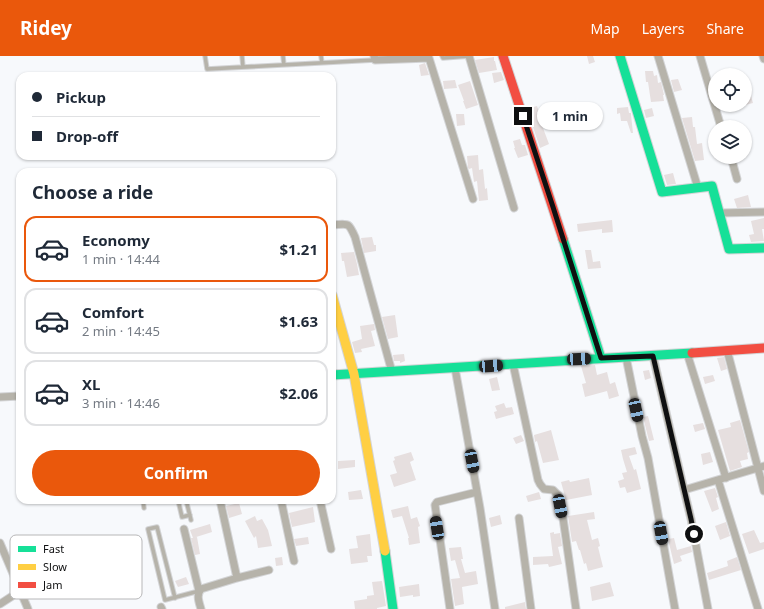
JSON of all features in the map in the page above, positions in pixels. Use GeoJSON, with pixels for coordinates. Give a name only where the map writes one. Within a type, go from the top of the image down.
{"type":"FeatureCollection","features":[{"type":"Feature","properties":{"kind":"street"},"geometry":{"type":"LineString","coordinates":[[470,56],[514,208]]}},
{"type":"Feature","properties":{"kind":"street"},"geometry":{"type":"LineString","coordinates":[[503,56],[601,358]]}},
{"type":"Feature","properties":{"kind":"street"},"geometry":{"type":"LineString","coordinates":[[620,56],[662,192],[712,186],[729,249],[764,248]]}},
{"type":"Feature","properties":{"kind":"street"},"geometry":{"type":"LineString","coordinates":[[658,56],[698,188]]}},
{"type":"Feature","properties":{"kind":"street"},"geometry":{"type":"LineString","coordinates":[[700,56],[720,120]]}},
{"type":"Feature","properties":{"kind":"street"},"geometry":{"type":"LineString","coordinates":[[374,58],[429,58],[473,199]]}},
{"type":"Feature","properties":{"kind":"street"},"geometry":{"type":"LineString","coordinates":[[733,164],[737,179]]}},
{"type":"Feature","properties":{"kind":"street"},"geometry":{"type":"LineString","coordinates":[[719,213],[764,212]]}},
{"type":"Feature","properties":{"kind":"street"},"geometry":{"type":"LineString","coordinates":[[336,225],[347,224],[351,227],[355,236],[392,372]]}},
{"type":"Feature","properties":{"kind":"street"},"geometry":{"type":"LineString","coordinates":[[336,309],[354,374],[383,540],[393,609]]}},
{"type":"Feature","properties":{"kind":"street"},"geometry":{"type":"LineString","coordinates":[[336,375],[764,348]]}},
{"type":"Feature","properties":{"kind":"street"},"geometry":{"type":"LineString","coordinates":[[727,350],[761,467],[764,491]]}},
{"type":"Feature","properties":{"kind":"street"},"geometry":{"type":"LineString","coordinates":[[687,354],[726,478]]}},
{"type":"Feature","properties":{"kind":"street"},"geometry":{"type":"LineString","coordinates":[[653,356],[691,519],[708,609]]}},
{"type":"Feature","properties":{"kind":"street"},"geometry":{"type":"LineString","coordinates":[[626,357],[648,458],[674,609]]}},
{"type":"Feature","properties":{"kind":"street"},"geometry":{"type":"LineString","coordinates":[[513,364],[538,480],[544,489],[554,490],[558,495],[563,518],[576,609]]}},
{"type":"Feature","properties":{"kind":"street"},"geometry":{"type":"LineString","coordinates":[[455,368],[477,492],[494,609]]}},
{"type":"Feature","properties":{"kind":"street"},"geometry":{"type":"LineString","coordinates":[[0,397],[16,396]]}},
{"type":"Feature","properties":{"kind":"street"},"geometry":{"type":"LineString","coordinates":[[684,490],[761,467]]}},
{"type":"Feature","properties":{"kind":"street"},"geometry":{"type":"LineString","coordinates":[[718,480],[758,609]]}},
{"type":"Feature","properties":{"kind":"street"},"geometry":{"type":"LineString","coordinates":[[450,609],[435,505],[437,502],[477,492]]}},
{"type":"Feature","properties":{"kind":"street"},"geometry":{"type":"LineString","coordinates":[[221,504],[237,578]]}},
{"type":"Feature","properties":{"kind":"street"},"geometry":{"type":"LineString","coordinates":[[281,504],[294,561]]}},
{"type":"Feature","properties":{"kind":"street"},"geometry":{"type":"LineString","coordinates":[[321,504],[331,549]]}},
{"type":"Feature","properties":{"kind":"street"},"geometry":{"type":"LineString","coordinates":[[519,518],[531,609]]}},
{"type":"Feature","properties":{"kind":"street"},"geometry":{"type":"LineString","coordinates":[[184,529],[199,591],[198,597],[201,609]]}},
{"type":"Feature","properties":{"kind":"street"},"geometry":{"type":"LineString","coordinates":[[0,544],[10,568]]}},
{"type":"Feature","properties":{"kind":"street"},"geometry":{"type":"LineString","coordinates":[[199,591],[201,589],[237,578],[269,570]]}},
{"type":"Feature","properties":{"kind":"street"},"geometry":{"type":"LineString","coordinates":[[0,604],[10,598]]}},
{"type":"Feature","properties":{"kind":"street"},"geometry":{"type":"LineString","coordinates":[[24,599],[28,609]]}},
{"type":"Feature","properties":{"kind":"lane"},"geometry":{"type":"LineString","coordinates":[[205,56],[207,70],[322,63],[374,58]]}},
{"type":"Feature","properties":{"kind":"lane"},"geometry":{"type":"LineString","coordinates":[[242,56],[243,67]]}},
{"type":"Feature","properties":{"kind":"lane"},"geometry":{"type":"LineString","coordinates":[[283,56],[284,65]]}},
{"type":"Feature","properties":{"kind":"lane"},"geometry":{"type":"LineString","coordinates":[[321,56],[322,63]]}},
{"type":"Feature","properties":{"kind":"lane"},"geometry":{"type":"LineString","coordinates":[[442,56],[443,58],[470,56]]}},
{"type":"Feature","properties":{"kind":"lane"},"geometry":{"type":"LineString","coordinates":[[144,504],[144,508]]}},
{"type":"Feature","properties":{"kind":"lane"},"geometry":{"type":"LineString","coordinates":[[179,504],[182,517],[190,515]]}},
{"type":"Feature","properties":{"kind":"lane"},"geometry":{"type":"LineString","coordinates":[[187,504],[191,520]]}},
{"type":"Feature","properties":{"kind":"lane"},"geometry":{"type":"LineString","coordinates":[[175,598],[157,527],[148,529],[165,600],[175,598],[199,591]]}},
{"type":"Feature","properties":{"kind":"lane"},"geometry":{"type":"LineString","coordinates":[[154,557],[164,554]]}},
{"type":"Feature","properties":{"kind":"lane"},"geometry":{"type":"LineString","coordinates":[[158,572],[168,570]]}},
{"type":"Feature","properties":{"kind":"building"},"geometry":{"type":"Polygon","coordinates":[[[587,56],[593,56],[595,62],[589,64],[587,56]]]}},
{"type":"Feature","properties":{"kind":"building"},"geometry":{"type":"Polygon","coordinates":[[[494,57],[497,70],[479,73],[475,60],[494,57]]]}},
{"type":"Feature","properties":{"kind":"building"},"geometry":{"type":"Polygon","coordinates":[[[425,63],[429,75],[421,76],[419,65],[425,63]]]}},
{"type":"Feature","properties":{"kind":"building"},"geometry":{"type":"Polygon","coordinates":[[[645,71],[653,71],[654,76],[657,75],[658,83],[661,82],[664,101],[651,102],[645,71]]]}},
{"type":"Feature","properties":{"kind":"building"},"geometry":{"type":"Polygon","coordinates":[[[501,72],[504,80],[494,83],[492,73],[501,72]]]}},
{"type":"Feature","properties":{"kind":"building"},"geometry":{"type":"Polygon","coordinates":[[[678,79],[682,90],[674,92],[671,80],[678,79]]]}},
{"type":"Feature","properties":{"kind":"building"},"geometry":{"type":"Polygon","coordinates":[[[455,80],[457,88],[444,89],[443,81],[455,80]]]}},
{"type":"Feature","properties":{"kind":"building"},"geometry":{"type":"Polygon","coordinates":[[[470,81],[478,105],[466,109],[458,85],[470,81]]]}},
{"type":"Feature","properties":{"kind":"building"},"geometry":{"type":"Polygon","coordinates":[[[537,106],[539,112],[537,112],[549,144],[540,148],[527,109],[537,106]]]}},
{"type":"Feature","properties":{"kind":"building"},"geometry":{"type":"Polygon","coordinates":[[[628,107],[629,113],[631,113],[633,133],[631,133],[627,121],[621,121],[620,113],[617,114],[617,108],[628,107]]]}},
{"type":"Feature","properties":{"kind":"building"},"geometry":{"type":"Polygon","coordinates":[[[652,108],[654,116],[646,118],[644,110],[652,108]]]}},
{"type":"Feature","properties":{"kind":"building"},"geometry":{"type":"Polygon","coordinates":[[[456,114],[464,114],[465,125],[457,126],[456,114]]]}},
{"type":"Feature","properties":{"kind":"building"},"geometry":{"type":"Polygon","coordinates":[[[692,117],[697,144],[702,143],[704,160],[695,161],[682,118],[692,117]]]}},
{"type":"Feature","properties":{"kind":"building"},"geometry":{"type":"Polygon","coordinates":[[[520,139],[522,145],[525,145],[528,155],[518,158],[513,141],[520,139]]]}},
{"type":"Feature","properties":{"kind":"building"},"geometry":{"type":"Polygon","coordinates":[[[478,155],[479,170],[483,169],[485,189],[487,188],[488,200],[479,201],[477,181],[474,182],[472,168],[468,168],[467,156],[478,155]]]}},
{"type":"Feature","properties":{"kind":"building"},"geometry":{"type":"Polygon","coordinates":[[[673,173],[676,184],[667,185],[664,175],[673,173]]]}},
{"type":"Feature","properties":{"kind":"building"},"geometry":{"type":"Polygon","coordinates":[[[748,195],[751,207],[737,208],[734,199],[748,195]]]}},
{"type":"Feature","properties":{"kind":"building"},"geometry":{"type":"Polygon","coordinates":[[[764,218],[764,229],[762,229],[764,241],[751,242],[749,235],[754,234],[751,221],[764,218]]]}},
{"type":"Feature","properties":{"kind":"building"},"geometry":{"type":"Polygon","coordinates":[[[612,220],[613,232],[602,233],[602,229],[578,232],[577,224],[612,220]]]}},
{"type":"Feature","properties":{"kind":"building"},"geometry":{"type":"Polygon","coordinates":[[[372,237],[374,245],[376,245],[376,251],[364,253],[361,238],[372,237]]]}},
{"type":"Feature","properties":{"kind":"building"},"geometry":{"type":"Polygon","coordinates":[[[585,250],[591,250],[593,262],[600,261],[601,268],[588,269],[585,250]]]}},
{"type":"Feature","properties":{"kind":"building"},"geometry":{"type":"Polygon","coordinates":[[[354,252],[359,275],[347,277],[341,253],[354,252]]]}},
{"type":"Feature","properties":{"kind":"building"},"geometry":{"type":"Polygon","coordinates":[[[395,315],[398,337],[388,339],[382,317],[395,315]]]}},
{"type":"Feature","properties":{"kind":"building"},"geometry":{"type":"Polygon","coordinates":[[[374,324],[375,330],[371,331],[375,346],[361,349],[362,352],[355,353],[352,342],[362,339],[360,326],[374,324]]]}},
{"type":"Feature","properties":{"kind":"building"},"geometry":{"type":"Polygon","coordinates":[[[404,354],[405,361],[400,363],[400,361],[394,361],[393,355],[404,354]]]}},
{"type":"Feature","properties":{"kind":"building"},"geometry":{"type":"Polygon","coordinates":[[[724,357],[727,369],[721,371],[717,358],[724,357]]]}},
{"type":"Feature","properties":{"kind":"building"},"geometry":{"type":"Polygon","coordinates":[[[595,365],[597,375],[607,372],[610,384],[615,382],[619,396],[609,399],[607,391],[585,397],[582,384],[586,383],[581,366],[595,365]]]}},
{"type":"Feature","properties":{"kind":"building"},"geometry":{"type":"Polygon","coordinates":[[[649,370],[651,378],[645,380],[643,371],[649,370]]]}},
{"type":"Feature","properties":{"kind":"building"},"geometry":{"type":"Polygon","coordinates":[[[713,375],[715,381],[705,384],[703,377],[713,375]]]}},
{"type":"Feature","properties":{"kind":"building"},"geometry":{"type":"Polygon","coordinates":[[[497,377],[500,390],[492,391],[489,379],[497,377]]]}},
{"type":"Feature","properties":{"kind":"building"},"geometry":{"type":"Polygon","coordinates":[[[504,403],[506,408],[512,407],[514,414],[496,419],[494,412],[497,411],[495,406],[504,403]]]}},
{"type":"Feature","properties":{"kind":"building"},"geometry":{"type":"Polygon","coordinates":[[[648,416],[654,440],[649,441],[643,417],[648,416]]]}},
{"type":"Feature","properties":{"kind":"building"},"geometry":{"type":"Polygon","coordinates":[[[740,420],[749,452],[747,453],[748,459],[740,461],[742,467],[730,471],[718,430],[731,427],[730,423],[740,420]]]}},
{"type":"Feature","properties":{"kind":"building"},"geometry":{"type":"Polygon","coordinates":[[[703,423],[705,429],[695,432],[693,425],[703,423]]]}},
{"type":"Feature","properties":{"kind":"building"},"geometry":{"type":"Polygon","coordinates":[[[551,430],[559,460],[543,463],[534,435],[551,430]]]}},
{"type":"Feature","properties":{"kind":"building"},"geometry":{"type":"Polygon","coordinates":[[[521,435],[524,441],[516,444],[513,438],[521,435]]]}},
{"type":"Feature","properties":{"kind":"building"},"geometry":{"type":"Polygon","coordinates":[[[635,447],[637,454],[629,456],[634,470],[636,469],[641,489],[627,493],[625,487],[620,488],[618,481],[624,479],[622,473],[627,472],[621,450],[635,447]]]}},
{"type":"Feature","properties":{"kind":"building"},"geometry":{"type":"Polygon","coordinates":[[[411,452],[414,460],[410,462],[416,480],[394,487],[390,475],[397,473],[393,461],[395,460],[394,457],[411,452]]]}},
{"type":"Feature","properties":{"kind":"building"},"geometry":{"type":"Polygon","coordinates":[[[710,452],[713,462],[703,465],[701,454],[710,452]]]}},
{"type":"Feature","properties":{"kind":"building"},"geometry":{"type":"Polygon","coordinates":[[[355,460],[355,467],[338,469],[338,461],[355,460]]]}},
{"type":"Feature","properties":{"kind":"building"},"geometry":{"type":"Polygon","coordinates":[[[589,478],[592,495],[566,500],[561,482],[569,480],[570,482],[589,478]]]}},
{"type":"Feature","properties":{"kind":"building"},"geometry":{"type":"Polygon","coordinates":[[[715,488],[718,497],[716,498],[719,509],[712,512],[704,491],[715,488]]]}},
{"type":"Feature","properties":{"kind":"building"},"geometry":{"type":"Polygon","coordinates":[[[361,490],[363,499],[349,500],[348,492],[361,490]]]}},
{"type":"Feature","properties":{"kind":"building"},"geometry":{"type":"Polygon","coordinates":[[[539,492],[541,499],[528,502],[526,496],[539,492]]]}},
{"type":"Feature","properties":{"kind":"building"},"geometry":{"type":"Polygon","coordinates":[[[239,504],[242,514],[229,518],[226,506],[239,504]]]}},
{"type":"Feature","properties":{"kind":"building"},"geometry":{"type":"Polygon","coordinates":[[[408,506],[411,519],[417,517],[420,526],[418,527],[420,543],[409,545],[409,538],[402,516],[393,518],[391,510],[408,506]]]}},
{"type":"Feature","properties":{"kind":"building"},"geometry":{"type":"Polygon","coordinates":[[[313,507],[315,522],[292,527],[289,513],[313,507]]]}},
{"type":"Feature","properties":{"kind":"building"},"geometry":{"type":"Polygon","coordinates":[[[594,512],[595,519],[587,520],[592,540],[598,538],[600,546],[598,547],[603,567],[588,571],[576,541],[572,542],[568,516],[594,512]]]}},
{"type":"Feature","properties":{"kind":"building"},"geometry":{"type":"Polygon","coordinates":[[[500,515],[502,524],[491,527],[489,518],[500,515]]]}},
{"type":"Feature","properties":{"kind":"building"},"geometry":{"type":"Polygon","coordinates":[[[255,516],[257,521],[262,519],[268,530],[272,546],[258,548],[256,536],[254,538],[245,521],[255,516]]]}},
{"type":"Feature","properties":{"kind":"building"},"geometry":{"type":"Polygon","coordinates":[[[726,522],[730,536],[720,540],[715,526],[726,522]]]}},
{"type":"Feature","properties":{"kind":"building"},"geometry":{"type":"Polygon","coordinates":[[[210,524],[212,532],[193,538],[190,530],[210,524]]]}},
{"type":"Feature","properties":{"kind":"building"},"geometry":{"type":"Polygon","coordinates":[[[754,530],[760,543],[764,542],[764,549],[749,554],[742,534],[754,530]]]}},
{"type":"Feature","properties":{"kind":"building"},"geometry":{"type":"Polygon","coordinates":[[[554,532],[554,534],[560,533],[562,546],[558,547],[562,564],[549,567],[548,564],[533,565],[533,557],[553,556],[550,533],[554,532]]]}},
{"type":"Feature","properties":{"kind":"building"},"geometry":{"type":"Polygon","coordinates":[[[370,534],[372,556],[367,556],[368,562],[351,564],[349,549],[358,548],[356,536],[370,534]]]}},
{"type":"Feature","properties":{"kind":"building"},"geometry":{"type":"Polygon","coordinates":[[[197,537],[200,554],[195,555],[191,538],[197,537]]]}},
{"type":"Feature","properties":{"kind":"building"},"geometry":{"type":"Polygon","coordinates":[[[308,537],[309,544],[296,546],[294,539],[308,537]]]}},
{"type":"Feature","properties":{"kind":"building"},"geometry":{"type":"Polygon","coordinates":[[[674,538],[677,550],[691,546],[692,552],[680,556],[682,561],[674,564],[668,539],[674,538]]]}},
{"type":"Feature","properties":{"kind":"building"},"geometry":{"type":"Polygon","coordinates":[[[461,547],[463,559],[461,559],[465,573],[476,571],[478,584],[462,587],[464,604],[455,606],[451,579],[460,578],[455,560],[451,561],[449,548],[461,547]]]}},
{"type":"Feature","properties":{"kind":"building"},"geometry":{"type":"Polygon","coordinates":[[[282,557],[283,565],[276,566],[275,558],[282,557]]]}},
{"type":"Feature","properties":{"kind":"building"},"geometry":{"type":"Polygon","coordinates":[[[737,557],[741,570],[709,580],[707,573],[728,566],[727,561],[737,557]]]}},
{"type":"Feature","properties":{"kind":"building"},"geometry":{"type":"Polygon","coordinates":[[[186,577],[189,584],[178,587],[175,581],[186,577]]]}},
{"type":"Feature","properties":{"kind":"building"},"geometry":{"type":"Polygon","coordinates":[[[382,581],[386,606],[377,609],[355,609],[354,601],[367,599],[367,596],[374,595],[372,582],[382,581]]]}},
{"type":"Feature","properties":{"kind":"building"},"geometry":{"type":"Polygon","coordinates":[[[610,582],[614,596],[592,601],[590,587],[610,582]]]}},
{"type":"Feature","properties":{"kind":"building"},"geometry":{"type":"Polygon","coordinates":[[[419,584],[420,596],[413,597],[413,595],[400,597],[399,587],[419,584]]]}},
{"type":"Feature","properties":{"kind":"building"},"geometry":{"type":"Polygon","coordinates":[[[525,602],[526,609],[505,609],[505,607],[525,602]]]}},
{"type":"Feature","properties":{"kind":"traffic: fast"},"geometry":{"type":"LineString","coordinates":[[620,56],[662,192],[712,186],[729,249],[764,248]]}},
{"type":"Feature","properties":{"kind":"traffic: fast"},"geometry":{"type":"LineString","coordinates":[[563,239],[601,358]]}},
{"type":"Feature","properties":{"kind":"traffic: fast"},"geometry":{"type":"LineString","coordinates":[[336,375],[692,353]]}},
{"type":"Feature","properties":{"kind":"traffic: fast"},"geometry":{"type":"LineString","coordinates":[[385,551],[393,609]]}},
{"type":"Feature","properties":{"kind":"traffic: slow"},"geometry":{"type":"LineString","coordinates":[[336,309],[354,374],[385,551]]}},
{"type":"Feature","properties":{"kind":"traffic: jam"},"geometry":{"type":"LineString","coordinates":[[503,56],[563,239]]}},
{"type":"Feature","properties":{"kind":"traffic: jam"},"geometry":{"type":"LineString","coordinates":[[692,353],[764,348]]}},
{"type":"Feature","properties":{"kind":"route"},"geometry":{"type":"LineString","coordinates":[[523,116],[601,358],[653,356],[694,534]]}}]}
